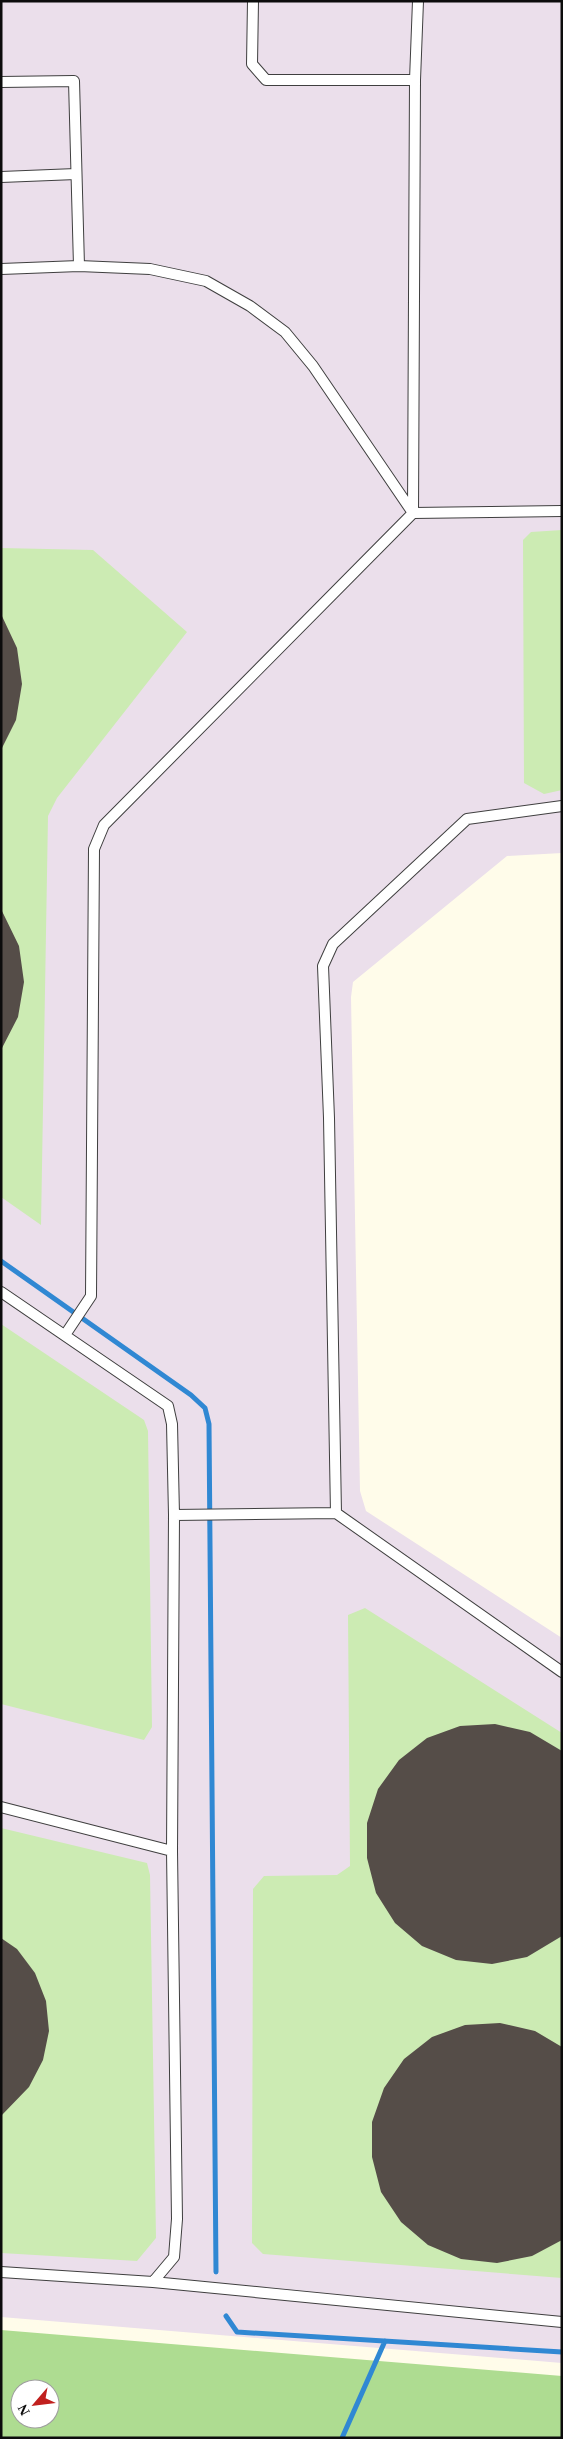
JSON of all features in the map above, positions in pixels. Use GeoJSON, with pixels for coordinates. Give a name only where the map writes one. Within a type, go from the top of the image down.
{"type":"FeatureCollection","features":[{"type":"Feature","properties":{"kind":"lane"},"geometry":{"type":"LineString","coordinates":[[253,1],[252,64],[266,80],[415,80]]}},
{"type":"Feature","properties":{"kind":"lane"},"geometry":{"type":"LineString","coordinates":[[65,1335],[91,1296],[94,849],[104,825],[413,513],[415,80],[418,1]]}},
{"type":"Feature","properties":{"kind":"lane"},"geometry":{"type":"LineString","coordinates":[[1,82],[74,81],[79,266]]}},
{"type":"Feature","properties":{"kind":"lane"},"geometry":{"type":"LineString","coordinates":[[1,177],[76,174]]}},
{"type":"Feature","properties":{"kind":"lane"},"geometry":{"type":"LineString","coordinates":[[1,269],[79,266],[150,269],[206,281],[250,306],[285,332],[313,366],[413,513]]}},
{"type":"Feature","properties":{"kind":"lane"},"geometry":{"type":"LineString","coordinates":[[413,513],[562,511]]}},
{"type":"Feature","properties":{"kind":"lane"},"geometry":{"type":"LineString","coordinates":[[336,1513],[330,1128],[323,966],[333,944],[467,819],[562,806]]}},
{"type":"Feature","properties":{"kind":"lane"},"geometry":{"type":"LineString","coordinates":[[1,1292],[168,1406],[172,1424],[174,1514],[172,1851],[178,2218],[174,2257],[153,2282]]}},
{"type":"Feature","properties":{"kind":"lane"},"geometry":{"type":"LineString","coordinates":[[174,1514],[336,1513],[562,1672]]}},
{"type":"Feature","properties":{"kind":"lane"},"geometry":{"type":"LineString","coordinates":[[1,1807],[172,1851]]}},
{"type":"Feature","properties":{"kind":"lane"},"geometry":{"type":"LineString","coordinates":[[1,2272],[153,2282],[562,2322]]}},
{"type":"Feature","properties":{"kind":"shaded area"},"geometry":{"type":"Polygon","coordinates":[[[1,1],[562,1],[562,853],[507,856],[353,982],[351,997],[360,1491],[366,1511],[562,1638],[562,2363],[1,2317],[1,1]]]}},
{"type":"Feature","properties":{"kind":"green space"},"geometry":{"type":"Polygon","coordinates":[[[562,530],[562,790],[544,794],[524,783],[523,540],[531,532],[562,530]]]}},
{"type":"Feature","properties":{"kind":"green space"},"geometry":{"type":"Polygon","coordinates":[[[1,548],[93,550],[187,632],[57,798],[48,816],[41,1225],[1,1197],[1,548]]]}},
{"type":"Feature","properties":{"kind":"green space"},"geometry":{"type":"Polygon","coordinates":[[[1,1324],[144,1420],[148,1431],[152,1727],[144,1740],[1,1704],[1,1324]]]}},
{"type":"Feature","properties":{"kind":"green space"},"geometry":{"type":"Polygon","coordinates":[[[365,1608],[562,1733],[562,2278],[263,2254],[252,2243],[253,1889],[264,1876],[337,1875],[350,1866],[348,1615],[365,1608]]]}},
{"type":"Feature","properties":{"kind":"green space"},"geometry":{"type":"Polygon","coordinates":[[[1,1828],[147,1863],[150,1875],[156,2238],[137,2261],[1,2253],[1,1828]]]}},
{"type":"Feature","properties":{"kind":"green space"},"geometry":{"type":"Polygon","coordinates":[[[1,2330],[562,2376],[562,2438],[1,2438],[1,2330]]]}},
{"type":"Feature","properties":{"kind":"building"},"geometry":{"type":"Polygon","coordinates":[[[1,614],[17,648],[22,684],[16,720],[1,750],[1,614]]]}},
{"type":"Feature","properties":{"kind":"building"},"geometry":{"type":"Polygon","coordinates":[[[1,909],[19,946],[24,982],[18,1017],[1,1050],[1,909]]]}},
{"type":"Feature","properties":{"kind":"building"},"geometry":{"type":"Polygon","coordinates":[[[495,1724],[530,1732],[562,1751],[562,1936],[527,1957],[492,1964],[456,1960],[422,1946],[395,1923],[376,1893],[367,1858],[367,1823],[378,1789],[399,1760],[427,1738],[460,1726],[495,1724]]]}},
{"type":"Feature","properties":{"kind":"building"},"geometry":{"type":"Polygon","coordinates":[[[1,1938],[17,1949],[35,1973],[46,2001],[49,2031],[43,2060],[29,2087],[1,2116],[1,1938]]]}},
{"type":"Feature","properties":{"kind":"building"},"geometry":{"type":"Polygon","coordinates":[[[500,2023],[535,2031],[562,2047],[562,2240],[532,2256],[497,2263],[461,2259],[428,2245],[401,2222],[381,2192],[372,2157],[372,2122],[384,2088],[404,2059],[432,2037],[465,2025],[500,2023]]]}},
{"type":"Feature","properties":{"kind":"waterway"},"geometry":{"type":"LineString","coordinates":[[1,1261],[191,1395],[205,1408],[209,1424],[216,2272]]}},
{"type":"Feature","properties":{"kind":"waterway"},"geometry":{"type":"LineString","coordinates":[[226,2316],[237,2332],[562,2352]]}},
{"type":"Feature","properties":{"kind":"waterway"},"geometry":{"type":"LineString","coordinates":[[342,2438],[385,2341]]}}]}
